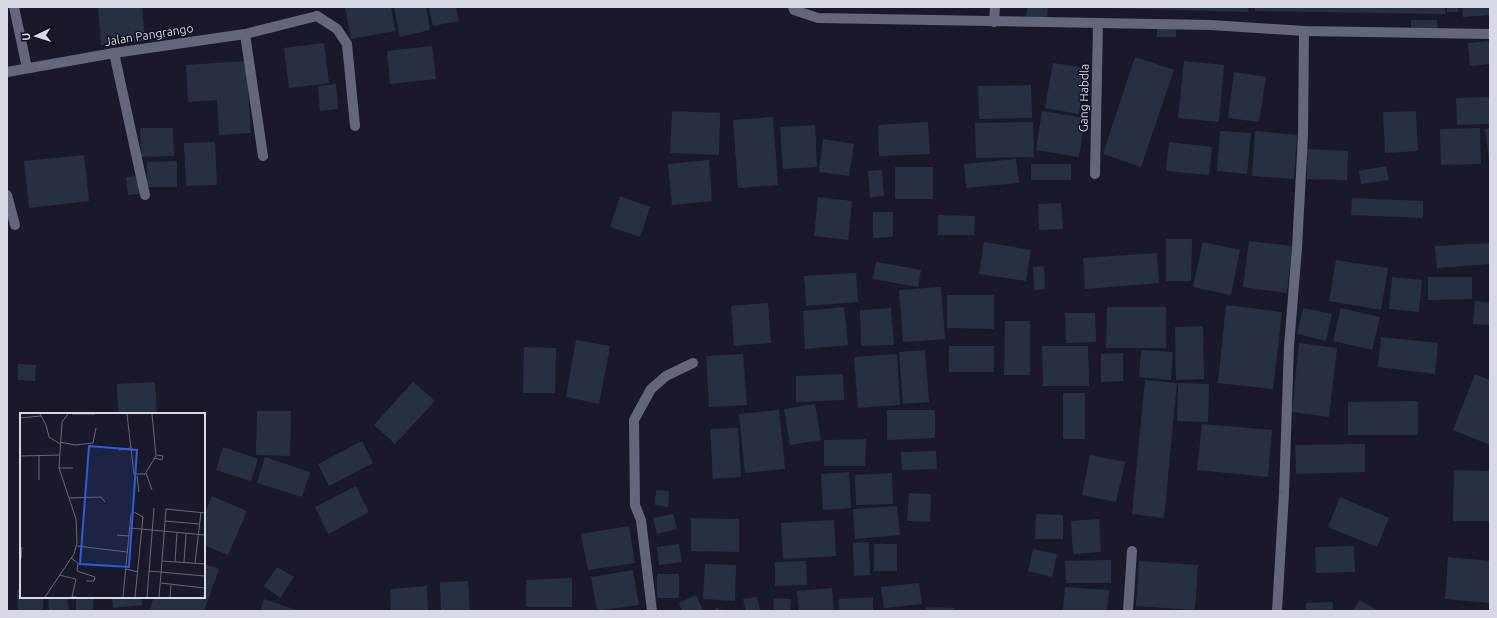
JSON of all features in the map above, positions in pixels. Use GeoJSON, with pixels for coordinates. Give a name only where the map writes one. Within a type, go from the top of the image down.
{"type":"FeatureCollection","features":[{"type":"Feature","properties":{"kind":"street"},"geometry":{"type":"LineString","coordinates":[[14,7],[27,68]]}},
{"type":"Feature","properties":{"kind":"street"},"geometry":{"type":"LineString","coordinates":[[793,7],[794,10],[818,18],[1211,25],[1304,31],[1490,34]]}},
{"type":"Feature","properties":{"kind":"street"},"geometry":{"type":"LineString","coordinates":[[994,22],[995,7]]}},
{"type":"Feature","properties":{"kind":"street"},"geometry":{"type":"LineString","coordinates":[[318,12],[337,29],[346,44],[355,126]]}},
{"type":"Feature","properties":{"kind":"street","name":"Jalan Pangrango"},"geometry":{"type":"LineString","coordinates":[[7,72],[114,53],[245,34],[294,22],[318,12]]}},
{"type":"Feature","properties":{"kind":"street","name":"Gang Habdla"},"geometry":{"type":"LineString","coordinates":[[1095,174],[1098,23]]}},
{"type":"Feature","properties":{"kind":"street"},"geometry":{"type":"LineString","coordinates":[[1277,611],[1284,493],[1289,346],[1297,248],[1302,143],[1304,31]]}},
{"type":"Feature","properties":{"kind":"street"},"geometry":{"type":"LineString","coordinates":[[245,34],[263,156]]}},
{"type":"Feature","properties":{"kind":"street"},"geometry":{"type":"LineString","coordinates":[[114,53],[145,195]]}},
{"type":"Feature","properties":{"kind":"street"},"geometry":{"type":"LineString","coordinates":[[7,195],[15,225]]}},
{"type":"Feature","properties":{"kind":"street"},"geometry":{"type":"LineString","coordinates":[[652,611],[641,520],[635,505],[634,420],[651,389],[666,376],[693,363]]}},
{"type":"Feature","properties":{"kind":"street"},"geometry":{"type":"LineString","coordinates":[[1128,611],[1132,551]]}},
{"type":"Feature","properties":{"kind":"building"},"geometry":{"type":"Polygon","coordinates":[[[98,7],[142,7],[145,41],[101,45],[98,7]]]}},
{"type":"Feature","properties":{"kind":"building"},"geometry":{"type":"Polygon","coordinates":[[[345,7],[391,7],[395,31],[351,39],[345,7]]]}},
{"type":"Feature","properties":{"kind":"building"},"geometry":{"type":"Polygon","coordinates":[[[394,7],[426,7],[430,30],[400,37],[394,7]]]}},
{"type":"Feature","properties":{"kind":"building"},"geometry":{"type":"Polygon","coordinates":[[[429,7],[456,7],[459,21],[433,26],[429,7]]]}},
{"type":"Feature","properties":{"kind":"building"},"geometry":{"type":"Polygon","coordinates":[[[1027,7],[1048,7],[1047,21],[1026,18],[1027,7]]]}},
{"type":"Feature","properties":{"kind":"building"},"geometry":{"type":"Polygon","coordinates":[[[1248,7],[1248,12],[1104,8],[1248,7]]]}},
{"type":"Feature","properties":{"kind":"building"},"geometry":{"type":"Polygon","coordinates":[[[1255,7],[1445,7],[1445,14],[1255,11],[1255,7]]]}},
{"type":"Feature","properties":{"kind":"building"},"geometry":{"type":"Polygon","coordinates":[[[1447,7],[1458,7],[1458,12],[1447,12],[1447,7]]]}},
{"type":"Feature","properties":{"kind":"building"},"geometry":{"type":"Polygon","coordinates":[[[1462,7],[1490,7],[1490,15],[1463,17],[1462,7]]]}},
{"type":"Feature","properties":{"kind":"building"},"geometry":{"type":"Polygon","coordinates":[[[1411,20],[1437,20],[1438,31],[1411,31],[1411,20]]]}},
{"type":"Feature","properties":{"kind":"building"},"geometry":{"type":"Polygon","coordinates":[[[1157,26],[1176,26],[1176,37],[1157,37],[1157,26]]]}},
{"type":"Feature","properties":{"kind":"building"},"geometry":{"type":"Polygon","coordinates":[[[1490,41],[1490,64],[1470,66],[1468,43],[1490,41]]]}},
{"type":"Feature","properties":{"kind":"building"},"geometry":{"type":"Polygon","coordinates":[[[324,43],[329,83],[289,88],[284,48],[324,43]]]}},
{"type":"Feature","properties":{"kind":"building"},"geometry":{"type":"Polygon","coordinates":[[[432,46],[436,79],[390,84],[387,51],[432,46]]]}},
{"type":"Feature","properties":{"kind":"building"},"geometry":{"type":"Polygon","coordinates":[[[1135,57],[1174,70],[1141,167],[1103,154],[1135,57]]]}},
{"type":"Feature","properties":{"kind":"building"},"geometry":{"type":"Polygon","coordinates":[[[246,61],[251,133],[219,135],[217,100],[188,102],[186,65],[246,61]]]}},
{"type":"Feature","properties":{"kind":"building"},"geometry":{"type":"Polygon","coordinates":[[[1184,61],[1224,65],[1219,122],[1178,118],[1184,61]]]}},
{"type":"Feature","properties":{"kind":"building"},"geometry":{"type":"Polygon","coordinates":[[[1053,63],[1086,68],[1079,114],[1045,108],[1053,63]]]}},
{"type":"Feature","properties":{"kind":"building"},"geometry":{"type":"Polygon","coordinates":[[[1234,72],[1266,77],[1259,122],[1228,118],[1234,72]]]}},
{"type":"Feature","properties":{"kind":"building"},"geometry":{"type":"Polygon","coordinates":[[[336,84],[338,109],[320,111],[318,86],[336,84]]]}},
{"type":"Feature","properties":{"kind":"building"},"geometry":{"type":"Polygon","coordinates":[[[1031,85],[1032,118],[979,119],[978,86],[1031,85]]]}},
{"type":"Feature","properties":{"kind":"building"},"geometry":{"type":"Polygon","coordinates":[[[1490,97],[1490,124],[1457,125],[1456,98],[1490,97]]]}},
{"type":"Feature","properties":{"kind":"building"},"geometry":{"type":"Polygon","coordinates":[[[672,111],[720,113],[719,155],[670,153],[672,111]]]}},
{"type":"Feature","properties":{"kind":"building"},"geometry":{"type":"Polygon","coordinates":[[[1042,111],[1085,118],[1079,157],[1036,150],[1042,111]]]}},
{"type":"Feature","properties":{"kind":"building"},"geometry":{"type":"Polygon","coordinates":[[[1416,111],[1418,151],[1385,153],[1383,112],[1416,111]]]}},
{"type":"Feature","properties":{"kind":"building"},"geometry":{"type":"Polygon","coordinates":[[[773,117],[778,185],[738,188],[733,120],[773,117]]]}},
{"type":"Feature","properties":{"kind":"building"},"geometry":{"type":"Polygon","coordinates":[[[928,122],[930,154],[879,156],[878,125],[928,122]]]}},
{"type":"Feature","properties":{"kind":"building"},"geometry":{"type":"Polygon","coordinates":[[[1033,122],[1034,157],[976,158],[975,123],[1033,122]]]}},
{"type":"Feature","properties":{"kind":"building"},"geometry":{"type":"Polygon","coordinates":[[[815,125],[817,167],[783,169],[780,127],[815,125]]]}},
{"type":"Feature","properties":{"kind":"building"},"geometry":{"type":"Polygon","coordinates":[[[140,128],[173,128],[174,156],[141,157],[140,128]]]}},
{"type":"Feature","properties":{"kind":"building"},"geometry":{"type":"Polygon","coordinates":[[[1480,128],[1481,164],[1441,165],[1440,129],[1480,128]]]}},
{"type":"Feature","properties":{"kind":"building"},"geometry":{"type":"Polygon","coordinates":[[[1490,128],[1490,161],[1489,161],[1485,129],[1490,128]]]}},
{"type":"Feature","properties":{"kind":"building"},"geometry":{"type":"Polygon","coordinates":[[[1220,131],[1251,133],[1247,174],[1217,171],[1220,131]]]}},
{"type":"Feature","properties":{"kind":"building"},"geometry":{"type":"Polygon","coordinates":[[[1255,131],[1297,135],[1294,179],[1252,176],[1255,131]]]}},
{"type":"Feature","properties":{"kind":"building"},"geometry":{"type":"Polygon","coordinates":[[[823,139],[854,144],[849,176],[819,172],[823,139]]]}},
{"type":"Feature","properties":{"kind":"building"},"geometry":{"type":"Polygon","coordinates":[[[215,142],[217,185],[186,186],[184,143],[215,142]]]}},
{"type":"Feature","properties":{"kind":"building"},"geometry":{"type":"Polygon","coordinates":[[[1169,142],[1212,147],[1209,175],[1166,171],[1169,142]]]}},
{"type":"Feature","properties":{"kind":"building"},"geometry":{"type":"Polygon","coordinates":[[[1307,149],[1348,151],[1347,180],[1307,179],[1307,149]]]}},
{"type":"Feature","properties":{"kind":"building"},"geometry":{"type":"Polygon","coordinates":[[[84,155],[89,201],[29,208],[24,161],[84,155]]]}},
{"type":"Feature","properties":{"kind":"building"},"geometry":{"type":"Polygon","coordinates":[[[1016,159],[1019,183],[966,188],[964,164],[1016,159]]]}},
{"type":"Feature","properties":{"kind":"building"},"geometry":{"type":"Polygon","coordinates":[[[709,160],[712,201],[672,205],[668,164],[709,160]]]}},
{"type":"Feature","properties":{"kind":"building"},"geometry":{"type":"Polygon","coordinates":[[[177,161],[177,187],[147,187],[147,162],[177,161]]]}},
{"type":"Feature","properties":{"kind":"building"},"geometry":{"type":"Polygon","coordinates":[[[1031,164],[1071,164],[1071,180],[1031,180],[1031,164]]]}},
{"type":"Feature","properties":{"kind":"building"},"geometry":{"type":"Polygon","coordinates":[[[1386,166],[1389,180],[1361,184],[1359,171],[1386,166]]]}},
{"type":"Feature","properties":{"kind":"building"},"geometry":{"type":"Polygon","coordinates":[[[895,167],[933,167],[933,199],[895,199],[895,167]]]}},
{"type":"Feature","properties":{"kind":"building"},"geometry":{"type":"Polygon","coordinates":[[[882,170],[884,196],[870,197],[868,171],[882,170]]]}},
{"type":"Feature","properties":{"kind":"building"},"geometry":{"type":"Polygon","coordinates":[[[137,176],[139,194],[128,195],[126,177],[137,176]]]}},
{"type":"Feature","properties":{"kind":"building"},"geometry":{"type":"Polygon","coordinates":[[[620,196],[650,207],[640,237],[610,227],[620,196]]]}},
{"type":"Feature","properties":{"kind":"building"},"geometry":{"type":"Polygon","coordinates":[[[818,197],[852,201],[848,240],[814,236],[818,197]]]}},
{"type":"Feature","properties":{"kind":"building"},"geometry":{"type":"Polygon","coordinates":[[[1352,198],[1423,201],[1423,218],[1351,215],[1352,198]]]}},
{"type":"Feature","properties":{"kind":"building"},"geometry":{"type":"Polygon","coordinates":[[[1061,203],[1063,229],[1039,230],[1038,204],[1061,203]]]}},
{"type":"Feature","properties":{"kind":"building"},"geometry":{"type":"Polygon","coordinates":[[[873,212],[893,212],[893,237],[873,238],[873,212]]]}},
{"type":"Feature","properties":{"kind":"building"},"geometry":{"type":"Polygon","coordinates":[[[938,215],[975,216],[974,235],[938,235],[938,215]]]}},
{"type":"Feature","properties":{"kind":"building"},"geometry":{"type":"Polygon","coordinates":[[[1166,239],[1192,239],[1191,281],[1166,281],[1166,239]]]}},
{"type":"Feature","properties":{"kind":"building"},"geometry":{"type":"Polygon","coordinates":[[[1249,241],[1292,246],[1287,293],[1243,287],[1249,241]]]}},
{"type":"Feature","properties":{"kind":"building"},"geometry":{"type":"Polygon","coordinates":[[[984,242],[1031,250],[1026,281],[979,274],[984,242]]]}},
{"type":"Feature","properties":{"kind":"building"},"geometry":{"type":"Polygon","coordinates":[[[1203,242],[1240,250],[1231,295],[1193,287],[1203,242]]]}},
{"type":"Feature","properties":{"kind":"building"},"geometry":{"type":"Polygon","coordinates":[[[1489,243],[1490,264],[1437,268],[1435,246],[1489,243]]]}},
{"type":"Feature","properties":{"kind":"building"},"geometry":{"type":"Polygon","coordinates":[[[1157,253],[1159,283],[1085,289],[1083,258],[1157,253]]]}},
{"type":"Feature","properties":{"kind":"building"},"geometry":{"type":"Polygon","coordinates":[[[1336,260],[1388,268],[1381,310],[1329,301],[1336,260]]]}},
{"type":"Feature","properties":{"kind":"building"},"geometry":{"type":"Polygon","coordinates":[[[876,262],[921,270],[918,287],[873,279],[876,262]]]}},
{"type":"Feature","properties":{"kind":"building"},"geometry":{"type":"Polygon","coordinates":[[[1044,266],[1045,289],[1034,290],[1033,267],[1044,266]]]}},
{"type":"Feature","properties":{"kind":"building"},"geometry":{"type":"Polygon","coordinates":[[[856,273],[858,302],[806,306],[804,276],[856,273]]]}},
{"type":"Feature","properties":{"kind":"building"},"geometry":{"type":"Polygon","coordinates":[[[1392,277],[1422,280],[1419,312],[1389,309],[1392,277]]]}},
{"type":"Feature","properties":{"kind":"building"},"geometry":{"type":"Polygon","coordinates":[[[1428,277],[1472,277],[1472,299],[1428,300],[1428,277]]]}},
{"type":"Feature","properties":{"kind":"building"},"geometry":{"type":"Polygon","coordinates":[[[941,287],[945,339],[903,342],[899,290],[941,287]]]}},
{"type":"Feature","properties":{"kind":"building"},"geometry":{"type":"Polygon","coordinates":[[[947,295],[994,295],[994,329],[947,328],[947,295]]]}},
{"type":"Feature","properties":{"kind":"building"},"geometry":{"type":"Polygon","coordinates":[[[1475,301],[1490,303],[1490,325],[1473,324],[1475,301]]]}},
{"type":"Feature","properties":{"kind":"building"},"geometry":{"type":"Polygon","coordinates":[[[768,303],[771,343],[734,346],[731,306],[768,303]]]}},
{"type":"Feature","properties":{"kind":"building"},"geometry":{"type":"Polygon","coordinates":[[[1226,305],[1282,312],[1273,389],[1218,383],[1226,305]]]}},
{"type":"Feature","properties":{"kind":"building"},"geometry":{"type":"Polygon","coordinates":[[[844,307],[848,345],[805,349],[803,311],[844,307]]]}},
{"type":"Feature","properties":{"kind":"building"},"geometry":{"type":"Polygon","coordinates":[[[1107,307],[1166,307],[1166,348],[1106,348],[1107,307]]]}},
{"type":"Feature","properties":{"kind":"building"},"geometry":{"type":"Polygon","coordinates":[[[891,308],[894,345],[861,346],[860,310],[891,308]]]}},
{"type":"Feature","properties":{"kind":"building"},"geometry":{"type":"Polygon","coordinates":[[[1303,308],[1332,314],[1326,341],[1297,334],[1303,308]]]}},
{"type":"Feature","properties":{"kind":"building"},"geometry":{"type":"Polygon","coordinates":[[[1341,308],[1380,317],[1372,350],[1333,341],[1341,308]]]}},
{"type":"Feature","properties":{"kind":"building"},"geometry":{"type":"Polygon","coordinates":[[[1065,313],[1095,313],[1096,342],[1066,343],[1065,313]]]}},
{"type":"Feature","properties":{"kind":"building"},"geometry":{"type":"Polygon","coordinates":[[[1005,321],[1030,321],[1030,375],[1004,375],[1005,321]]]}},
{"type":"Feature","properties":{"kind":"building"},"geometry":{"type":"Polygon","coordinates":[[[1203,326],[1204,379],[1176,380],[1175,327],[1203,326]]]}},
{"type":"Feature","properties":{"kind":"building"},"geometry":{"type":"Polygon","coordinates":[[[1381,337],[1438,343],[1435,374],[1378,367],[1381,337]]]}},
{"type":"Feature","properties":{"kind":"building"},"geometry":{"type":"Polygon","coordinates":[[[576,340],[610,346],[599,404],[566,397],[576,340]]]}},
{"type":"Feature","properties":{"kind":"building"},"geometry":{"type":"Polygon","coordinates":[[[1299,343],[1337,348],[1329,417],[1292,412],[1299,343]]]}},
{"type":"Feature","properties":{"kind":"building"},"geometry":{"type":"Polygon","coordinates":[[[949,346],[994,346],[994,372],[949,372],[949,346]]]}},
{"type":"Feature","properties":{"kind":"building"},"geometry":{"type":"Polygon","coordinates":[[[1042,346],[1088,346],[1089,386],[1043,386],[1042,346]]]}},
{"type":"Feature","properties":{"kind":"building"},"geometry":{"type":"Polygon","coordinates":[[[524,347],[556,348],[555,393],[523,393],[524,347]]]}},
{"type":"Feature","properties":{"kind":"building"},"geometry":{"type":"Polygon","coordinates":[[[925,350],[929,402],[903,404],[899,352],[925,350]]]}},
{"type":"Feature","properties":{"kind":"building"},"geometry":{"type":"Polygon","coordinates":[[[1141,350],[1173,352],[1171,380],[1139,377],[1141,350]]]}},
{"type":"Feature","properties":{"kind":"building"},"geometry":{"type":"Polygon","coordinates":[[[1123,353],[1123,381],[1101,382],[1101,354],[1123,353]]]}},
{"type":"Feature","properties":{"kind":"building"},"geometry":{"type":"Polygon","coordinates":[[[743,354],[747,405],[709,407],[706,356],[743,354]]]}},
{"type":"Feature","properties":{"kind":"building"},"geometry":{"type":"Polygon","coordinates":[[[897,354],[900,405],[858,408],[854,357],[897,354]]]}},
{"type":"Feature","properties":{"kind":"building"},"geometry":{"type":"Polygon","coordinates":[[[18,364],[36,365],[35,381],[18,380],[18,364]]]}},
{"type":"Feature","properties":{"kind":"building"},"geometry":{"type":"Polygon","coordinates":[[[843,374],[844,400],[796,402],[796,376],[843,374]]]}},
{"type":"Feature","properties":{"kind":"building"},"geometry":{"type":"Polygon","coordinates":[[[1475,374],[1490,380],[1490,445],[1453,430],[1475,374]]]}},
{"type":"Feature","properties":{"kind":"building"},"geometry":{"type":"Polygon","coordinates":[[[1145,380],[1177,383],[1164,518],[1132,514],[1145,380]]]}},
{"type":"Feature","properties":{"kind":"building"},"geometry":{"type":"Polygon","coordinates":[[[155,382],[157,413],[118,413],[117,384],[155,382]]]}},
{"type":"Feature","properties":{"kind":"building"},"geometry":{"type":"Polygon","coordinates":[[[413,382],[435,401],[395,444],[374,425],[413,382]]]}},
{"type":"Feature","properties":{"kind":"building"},"geometry":{"type":"Polygon","coordinates":[[[1178,383],[1209,384],[1208,422],[1177,421],[1178,383]]]}},
{"type":"Feature","properties":{"kind":"building"},"geometry":{"type":"Polygon","coordinates":[[[1063,393],[1085,393],[1085,439],[1063,439],[1063,393]]]}},
{"type":"Feature","properties":{"kind":"building"},"geometry":{"type":"Polygon","coordinates":[[[1418,401],[1418,435],[1348,435],[1348,402],[1418,401]]]}},
{"type":"Feature","properties":{"kind":"building"},"geometry":{"type":"Polygon","coordinates":[[[815,404],[821,440],[790,445],[784,409],[815,404]]]}},
{"type":"Feature","properties":{"kind":"building"},"geometry":{"type":"Polygon","coordinates":[[[779,410],[785,469],[745,473],[739,414],[779,410]]]}},
{"type":"Feature","properties":{"kind":"building"},"geometry":{"type":"Polygon","coordinates":[[[887,410],[935,410],[935,438],[887,440],[887,410]]]}},
{"type":"Feature","properties":{"kind":"building"},"geometry":{"type":"Polygon","coordinates":[[[257,411],[291,411],[290,456],[256,455],[257,411]]]}},
{"type":"Feature","properties":{"kind":"building"},"geometry":{"type":"Polygon","coordinates":[[[1202,424],[1272,430],[1268,477],[1197,470],[1202,424]]]}},
{"type":"Feature","properties":{"kind":"building"},"geometry":{"type":"Polygon","coordinates":[[[738,428],[741,477],[713,479],[710,429],[738,428]]]}},
{"type":"Feature","properties":{"kind":"building"},"geometry":{"type":"Polygon","coordinates":[[[866,439],[865,466],[824,466],[824,440],[866,439]]]}},
{"type":"Feature","properties":{"kind":"building"},"geometry":{"type":"Polygon","coordinates":[[[362,441],[373,463],[329,486],[318,464],[362,441]]]}},
{"type":"Feature","properties":{"kind":"building"},"geometry":{"type":"Polygon","coordinates":[[[1365,444],[1365,472],[1296,474],[1295,445],[1365,444]]]}},
{"type":"Feature","properties":{"kind":"building"},"geometry":{"type":"Polygon","coordinates":[[[223,447],[258,459],[251,481],[216,470],[223,447]]]}},
{"type":"Feature","properties":{"kind":"building"},"geometry":{"type":"Polygon","coordinates":[[[936,451],[937,469],[902,470],[901,452],[936,451]]]}},
{"type":"Feature","properties":{"kind":"building"},"geometry":{"type":"Polygon","coordinates":[[[1090,455],[1125,462],[1116,502],[1082,495],[1090,455]]]}},
{"type":"Feature","properties":{"kind":"building"},"geometry":{"type":"Polygon","coordinates":[[[265,457],[310,472],[302,497],[257,483],[265,457]]]}},
{"type":"Feature","properties":{"kind":"building"},"geometry":{"type":"Polygon","coordinates":[[[1454,470],[1490,471],[1490,521],[1453,521],[1454,470]]]}},
{"type":"Feature","properties":{"kind":"building"},"geometry":{"type":"Polygon","coordinates":[[[849,472],[851,508],[823,510],[821,474],[849,472]]]}},
{"type":"Feature","properties":{"kind":"building"},"geometry":{"type":"Polygon","coordinates":[[[892,473],[893,504],[856,505],[855,475],[892,473]]]}},
{"type":"Feature","properties":{"kind":"building"},"geometry":{"type":"Polygon","coordinates":[[[356,486],[369,512],[328,534],[315,507],[356,486]]]}},
{"type":"Feature","properties":{"kind":"building"},"geometry":{"type":"Polygon","coordinates":[[[656,490],[669,491],[668,507],[655,505],[656,490]]]}},
{"type":"Feature","properties":{"kind":"building"},"geometry":{"type":"Polygon","coordinates":[[[909,493],[931,494],[930,522],[907,521],[909,493]]]}},
{"type":"Feature","properties":{"kind":"building"},"geometry":{"type":"Polygon","coordinates":[[[212,496],[247,511],[228,555],[205,545],[205,513],[212,496]]]}},
{"type":"Feature","properties":{"kind":"building"},"geometry":{"type":"Polygon","coordinates":[[[1340,497],[1389,518],[1377,547],[1328,527],[1340,497]]]}},
{"type":"Feature","properties":{"kind":"building"},"geometry":{"type":"Polygon","coordinates":[[[897,506],[900,535],[855,539],[853,509],[897,506]]]}},
{"type":"Feature","properties":{"kind":"building"},"geometry":{"type":"Polygon","coordinates":[[[673,514],[677,529],[657,534],[653,518],[673,514]]]}},
{"type":"Feature","properties":{"kind":"building"},"geometry":{"type":"Polygon","coordinates":[[[1036,514],[1063,515],[1063,539],[1035,539],[1036,514]]]}},
{"type":"Feature","properties":{"kind":"building"},"geometry":{"type":"Polygon","coordinates":[[[691,518],[739,519],[739,552],[691,551],[691,518]]]}},
{"type":"Feature","properties":{"kind":"building"},"geometry":{"type":"Polygon","coordinates":[[[1099,519],[1101,552],[1073,554],[1071,521],[1099,519]]]}},
{"type":"Feature","properties":{"kind":"building"},"geometry":{"type":"Polygon","coordinates":[[[834,520],[836,556],[783,559],[781,523],[834,520]]]}},
{"type":"Feature","properties":{"kind":"building"},"geometry":{"type":"Polygon","coordinates":[[[629,526],[635,563],[588,570],[581,534],[629,526]]]}},
{"type":"Feature","properties":{"kind":"building"},"geometry":{"type":"Polygon","coordinates":[[[869,542],[870,575],[854,576],[853,543],[869,542]]]}},
{"type":"Feature","properties":{"kind":"building"},"geometry":{"type":"Polygon","coordinates":[[[679,544],[682,562],[659,565],[657,547],[679,544]]]}},
{"type":"Feature","properties":{"kind":"building"},"geometry":{"type":"Polygon","coordinates":[[[874,544],[897,544],[897,571],[874,571],[874,544]]]}},
{"type":"Feature","properties":{"kind":"building"},"geometry":{"type":"Polygon","coordinates":[[[1354,546],[1355,572],[1316,573],[1315,547],[1354,546]]]}},
{"type":"Feature","properties":{"kind":"building"},"geometry":{"type":"Polygon","coordinates":[[[1033,549],[1057,554],[1052,577],[1028,571],[1033,549]]]}},
{"type":"Feature","properties":{"kind":"building"},"geometry":{"type":"Polygon","coordinates":[[[1448,557],[1490,561],[1490,603],[1445,599],[1448,557]]]}},
{"type":"Feature","properties":{"kind":"building"},"geometry":{"type":"Polygon","coordinates":[[[1111,560],[1111,583],[1066,583],[1065,561],[1111,560]]]}},
{"type":"Feature","properties":{"kind":"building"},"geometry":{"type":"Polygon","coordinates":[[[806,561],[807,585],[775,586],[775,562],[806,561]]]}},
{"type":"Feature","properties":{"kind":"building"},"geometry":{"type":"Polygon","coordinates":[[[1139,561],[1198,565],[1195,610],[1136,606],[1139,561]]]}},
{"type":"Feature","properties":{"kind":"building"},"geometry":{"type":"Polygon","coordinates":[[[205,564],[219,569],[204,611],[149,611],[154,598],[205,598],[205,564]]]}},
{"type":"Feature","properties":{"kind":"building"},"geometry":{"type":"Polygon","coordinates":[[[705,564],[736,565],[735,601],[703,599],[705,564]]]}},
{"type":"Feature","properties":{"kind":"building"},"geometry":{"type":"Polygon","coordinates":[[[277,567],[294,577],[280,598],[264,586],[277,567]]]}},
{"type":"Feature","properties":{"kind":"building"},"geometry":{"type":"Polygon","coordinates":[[[633,570],[639,605],[597,611],[591,577],[633,570]]]}},
{"type":"Feature","properties":{"kind":"building"},"geometry":{"type":"Polygon","coordinates":[[[657,574],[679,574],[679,598],[657,598],[657,574]]]}},
{"type":"Feature","properties":{"kind":"building"},"geometry":{"type":"Polygon","coordinates":[[[572,578],[572,607],[526,607],[526,580],[572,578]]]}},
{"type":"Feature","properties":{"kind":"building"},"geometry":{"type":"Polygon","coordinates":[[[468,581],[470,611],[441,611],[440,582],[468,581]]]}},
{"type":"Feature","properties":{"kind":"building"},"geometry":{"type":"Polygon","coordinates":[[[919,583],[922,604],[884,608],[881,587],[919,583]]]}},
{"type":"Feature","properties":{"kind":"building"},"geometry":{"type":"Polygon","coordinates":[[[427,586],[428,611],[391,611],[390,589],[427,586]]]}},
{"type":"Feature","properties":{"kind":"building"},"geometry":{"type":"Polygon","coordinates":[[[1065,587],[1109,590],[1107,611],[1063,611],[1065,587]]]}},
{"type":"Feature","properties":{"kind":"building"},"geometry":{"type":"Polygon","coordinates":[[[832,588],[834,611],[799,611],[797,591],[832,588]]]}},
{"type":"Feature","properties":{"kind":"building"},"geometry":{"type":"Polygon","coordinates":[[[17,590],[20,590],[20,598],[43,598],[43,611],[18,611],[17,590]]]}},
{"type":"Feature","properties":{"kind":"building"},"geometry":{"type":"Polygon","coordinates":[[[696,595],[703,611],[682,611],[679,603],[696,595]]]}},
{"type":"Feature","properties":{"kind":"building"},"geometry":{"type":"Polygon","coordinates":[[[757,597],[760,611],[746,611],[743,599],[757,597]]]}},
{"type":"Feature","properties":{"kind":"building"},"geometry":{"type":"Polygon","coordinates":[[[873,597],[873,611],[839,611],[839,599],[873,597]]]}},
{"type":"Feature","properties":{"kind":"building"},"geometry":{"type":"Polygon","coordinates":[[[48,598],[67,598],[69,611],[49,611],[48,598]]]}},
{"type":"Feature","properties":{"kind":"building"},"geometry":{"type":"Polygon","coordinates":[[[76,598],[94,598],[93,611],[76,611],[76,598]]]}},
{"type":"Feature","properties":{"kind":"building"},"geometry":{"type":"Polygon","coordinates":[[[112,598],[141,598],[142,605],[113,608],[112,598]]]}},
{"type":"Feature","properties":{"kind":"building"},"geometry":{"type":"Polygon","coordinates":[[[774,598],[791,599],[790,611],[773,611],[774,598]]]}},
{"type":"Feature","properties":{"kind":"building"},"geometry":{"type":"Polygon","coordinates":[[[264,599],[299,611],[260,611],[264,599]]]}},
{"type":"Feature","properties":{"kind":"building"},"geometry":{"type":"Polygon","coordinates":[[[1359,600],[1379,611],[1353,611],[1359,600]]]}},
{"type":"Feature","properties":{"kind":"building"},"geometry":{"type":"Polygon","coordinates":[[[1333,602],[1333,611],[1306,611],[1306,603],[1333,602]]]}},
{"type":"Feature","properties":{"kind":"building"},"geometry":{"type":"Polygon","coordinates":[[[926,607],[955,608],[955,611],[926,611],[926,607]]]}},
{"type":"Feature","properties":{"kind":"building"},"geometry":{"type":"Polygon","coordinates":[[[716,608],[725,610],[725,611],[715,611],[716,608]]]}}]}
